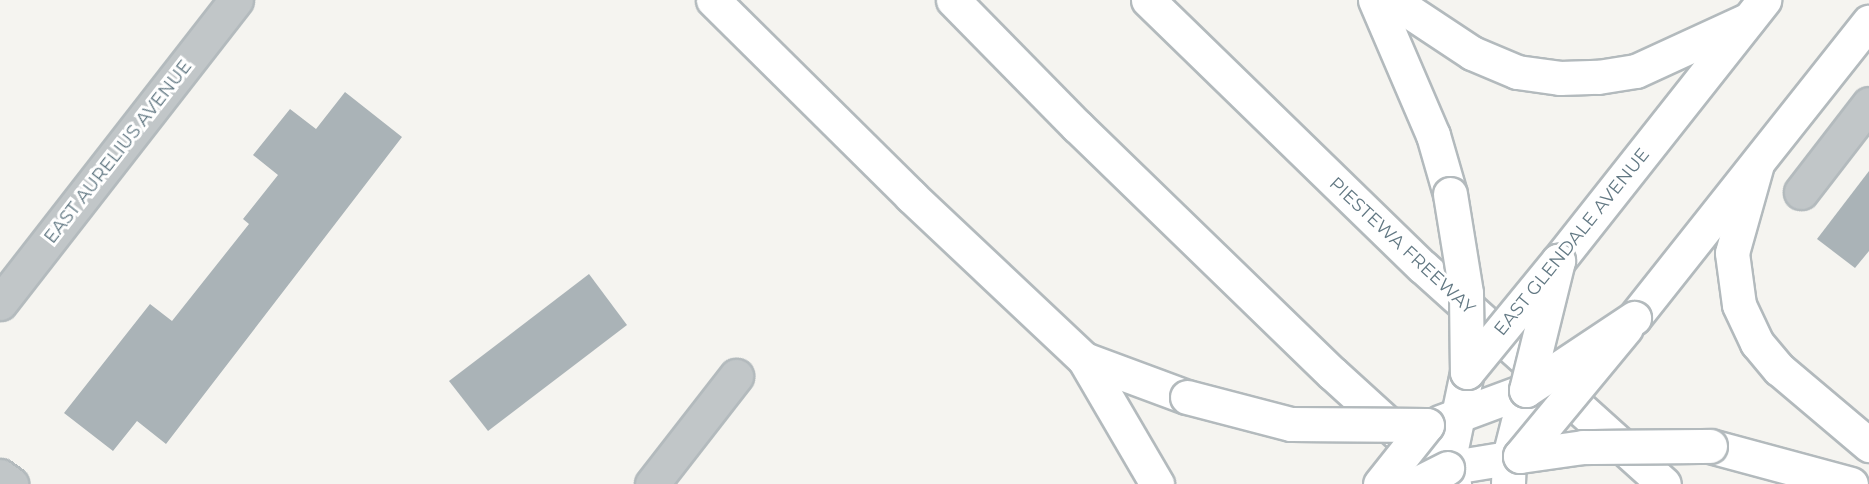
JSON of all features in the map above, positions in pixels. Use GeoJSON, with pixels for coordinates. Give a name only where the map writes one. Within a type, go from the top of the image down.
{"type":"FeatureCollection","features":[{"type":"Feature","properties":{"kind":"main road"},"geometry":{"type":"LineString","coordinates":[[713,0],[911,196],[1084,359],[1157,484]]}},
{"type":"Feature","properties":{"kind":"main road"},"geometry":{"type":"LineString","coordinates":[[953,0],[1077,126],[1306,348],[1447,479]]}},
{"type":"Feature","properties":{"kind":"main road","name":"PIESTEWA FREEWAY"},"geometry":{"type":"LineString","coordinates":[[1148,0],[1423,267],[1664,484]]}},
{"type":"Feature","properties":{"kind":"main road"},"geometry":{"type":"LineString","coordinates":[[1375,0],[1433,135],[1450,195],[1466,293],[1467,372],[1447,479]]}},
{"type":"Feature","properties":{"kind":"main road"},"geometry":{"type":"LineString","coordinates":[[1392,0],[1472,53],[1517,72],[1560,78],[1598,77],[1636,71],[1757,10]]}},
{"type":"Feature","properties":{"kind":"main road","name":"EAST GLENDALE AVENUE"},"geometry":{"type":"LineString","coordinates":[[1380,484],[1757,10]]}},
{"type":"Feature","properties":{"kind":"main road"},"geometry":{"type":"LineString","coordinates":[[1509,471],[1634,318],[1869,22]]}},
{"type":"Feature","properties":{"kind":"main road"},"geometry":{"type":"LineString","coordinates":[[1757,164],[1732,253],[1739,305],[1757,343],[1779,369],[1869,445]]}},
{"type":"Feature","properties":{"kind":"main road"},"geometry":{"type":"LineString","coordinates":[[1509,471],[1526,390],[1558,261]]}},
{"type":"Feature","properties":{"kind":"main road"},"geometry":{"type":"LineString","coordinates":[[1084,359],[1187,398],[1291,424],[1427,425],[1459,418],[1526,390],[1564,368],[1634,318]]}},
{"type":"Feature","properties":{"kind":"main road"},"geometry":{"type":"LineString","coordinates":[[1416,484],[1509,471],[1583,447],[1710,446],[1851,484]]}},
{"type":"Feature","properties":{"kind":"street","name":"EAST AURELIUS AVENUE"},"geometry":{"type":"LineString","coordinates":[[0,303],[236,0]]}},
{"type":"Feature","properties":{"kind":"street"},"geometry":{"type":"LineString","coordinates":[[1801,192],[1869,104]]}},
{"type":"Feature","properties":{"kind":"street"},"geometry":{"type":"LineString","coordinates":[[652,484],[736,376]]}},
{"type":"Feature","properties":{"kind":"street"},"geometry":{"type":"LineString","coordinates":[[0,476],[11,484]]}},
{"type":"Feature","properties":{"kind":"building"},"geometry":{"type":"Polygon","coordinates":[[[345,92],[402,137],[166,444],[137,421],[113,451],[64,413],[150,304],[172,321],[249,224],[243,219],[278,175],[253,155],[290,109],[316,129],[345,92]]]}},
{"type":"Feature","properties":{"kind":"building"},"geometry":{"type":"Polygon","coordinates":[[[1869,171],[1869,251],[1855,268],[1817,239],[1869,171]]]}},
{"type":"Feature","properties":{"kind":"building"},"geometry":{"type":"Polygon","coordinates":[[[589,274],[627,325],[488,431],[449,381],[589,274]]]}}]}
